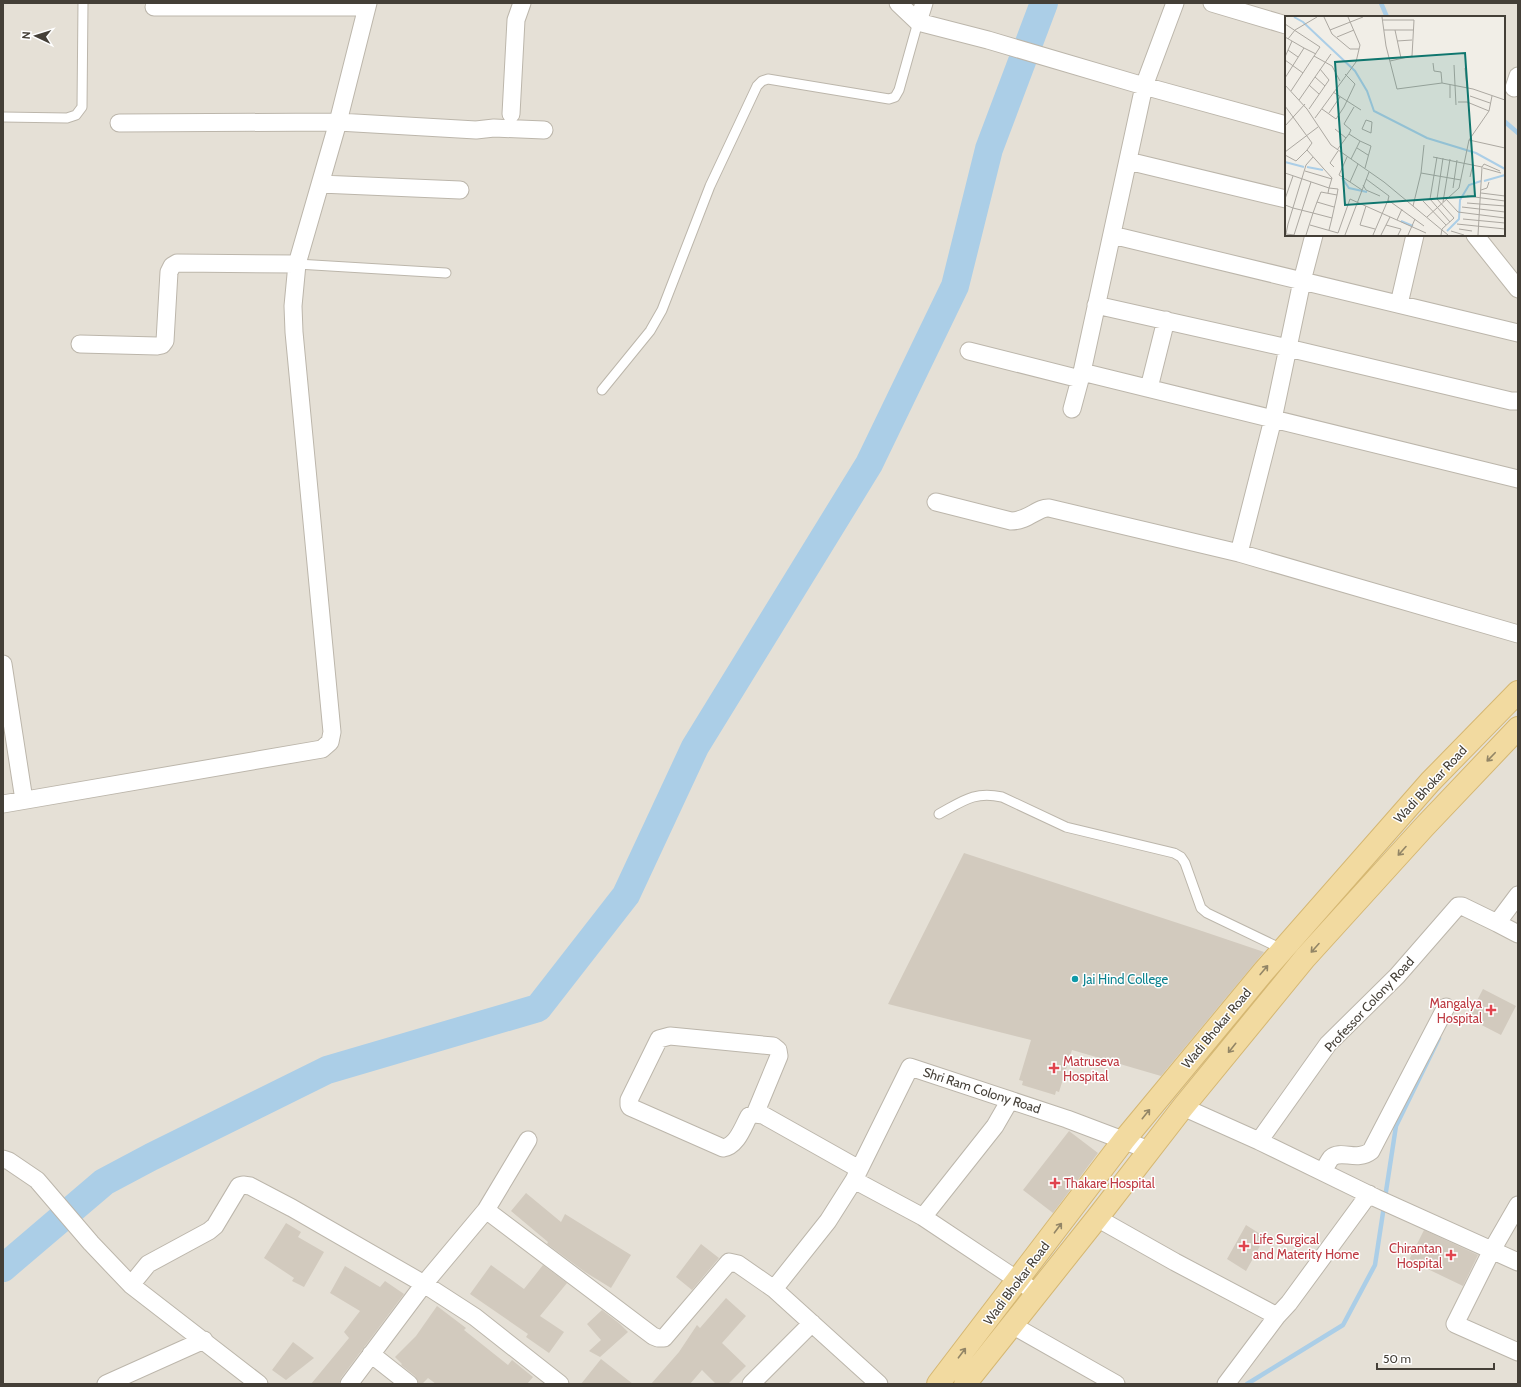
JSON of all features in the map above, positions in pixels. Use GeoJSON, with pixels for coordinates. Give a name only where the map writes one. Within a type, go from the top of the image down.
{"type":"FeatureCollection","features":[{"type":"Feature","properties":{"kind":"main road","name":"Wadi Bhokar Road"},"geometry":{"type":"LineString","coordinates":[[938,1384],[1124,1140],[1282,949],[1430,782],[1518,692]]}},
{"type":"Feature","properties":{"kind":"main road","name":"Wadi Bhokar Road"},"geometry":{"type":"LineString","coordinates":[[965,1384],[1183,1107],[1306,958],[1448,802],[1518,728]]}},
{"type":"Feature","properties":{"kind":"main road"},"geometry":{"type":"LineString","coordinates":[[1430,782],[1448,802]]}},
{"type":"Feature","properties":{"kind":"street"},"geometry":{"type":"LineString","coordinates":[[511,114],[516,20],[522,3]]}},
{"type":"Feature","properties":{"kind":"street"},"geometry":{"type":"LineString","coordinates":[[898,3],[918,22],[988,40],[1144,86],[1285,125]]}},
{"type":"Feature","properties":{"kind":"street"},"geometry":{"type":"LineString","coordinates":[[918,22],[924,3]]}},
{"type":"Feature","properties":{"kind":"street"},"geometry":{"type":"LineString","coordinates":[[1072,409],[1081,375],[1144,86],[1175,3]]}},
{"type":"Feature","properties":{"kind":"street"},"geometry":{"type":"LineString","coordinates":[[1212,3],[1248,8],[1285,25]]}},
{"type":"Feature","properties":{"kind":"street"},"geometry":{"type":"LineString","coordinates":[[3,804],[322,748],[330,742],[332,732],[294,332],[293,306],[297,264],[338,122],[368,5],[154,7]]}},
{"type":"Feature","properties":{"kind":"street"},"geometry":{"type":"LineString","coordinates":[[120,123],[338,122],[476,130],[494,128],[544,130]]}},
{"type":"Feature","properties":{"kind":"street"},"geometry":{"type":"LineString","coordinates":[[1128,161],[1285,199]]}},
{"type":"Feature","properties":{"kind":"street"},"geometry":{"type":"LineString","coordinates":[[320,184],[460,190]]}},
{"type":"Feature","properties":{"kind":"street"},"geometry":{"type":"LineString","coordinates":[[1112,235],[1518,333]]}},
{"type":"Feature","properties":{"kind":"street"},"geometry":{"type":"LineString","coordinates":[[1239,553],[1273,419],[1302,281],[1314,236]]}},
{"type":"Feature","properties":{"kind":"street"},"geometry":{"type":"LineString","coordinates":[[1399,304],[1415,236]]}},
{"type":"Feature","properties":{"kind":"street"},"geometry":{"type":"LineString","coordinates":[[1477,236],[1518,289]]}},
{"type":"Feature","properties":{"kind":"street"},"geometry":{"type":"LineString","coordinates":[[80,344],[162,345],[165,341],[170,272],[172,266],[177,263],[297,264]]}},
{"type":"Feature","properties":{"kind":"street"},"geometry":{"type":"LineString","coordinates":[[1096,305],[1288,348],[1511,401],[1518,401]]}},
{"type":"Feature","properties":{"kind":"street"},"geometry":{"type":"LineString","coordinates":[[1149,388],[1166,320]]}},
{"type":"Feature","properties":{"kind":"street"},"geometry":{"type":"LineString","coordinates":[[969,351],[1149,388],[1518,479]]}},
{"type":"Feature","properties":{"kind":"street"},"geometry":{"type":"LineString","coordinates":[[936,502],[1011,521],[1020,521],[1046,507],[1239,553],[1518,634]]}},
{"type":"Feature","properties":{"kind":"street"},"geometry":{"type":"LineString","coordinates":[[3,664],[4,684],[24,800]]}},
{"type":"Feature","properties":{"kind":"street"},"geometry":{"type":"LineString","coordinates":[[1518,895],[1497,923],[1518,934]]}},
{"type":"Feature","properties":{"kind":"street","name":"Professor Colony Road"},"geometry":{"type":"LineString","coordinates":[[1259,1141],[1328,1044],[1397,976],[1458,906],[1462,906],[1497,923]]}},
{"type":"Feature","properties":{"kind":"street"},"geometry":{"type":"LineString","coordinates":[[1323,1172],[1331,1159],[1335,1156],[1342,1155],[1361,1157],[1371,1151],[1446,1007]]}},
{"type":"Feature","properties":{"kind":"street"},"geometry":{"type":"LineString","coordinates":[[755,1114],[779,1056],[778,1050],[773,1046],[670,1036],[663,1036],[659,1038],[628,1105],[723,1148],[733,1144],[749,1116],[755,1114],[763,1115],[923,1217],[1037,1293]]}},
{"type":"Feature","properties":{"kind":"street","name":"Shri Ram Colony Road"},"geometry":{"type":"LineString","coordinates":[[857,1175],[910,1066],[1068,1119],[1149,1150]]}},
{"type":"Feature","properties":{"kind":"street","name":"Shri Ram Colony Road"},"geometry":{"type":"LineString","coordinates":[[923,1217],[995,1126],[1010,1100]]}},
{"type":"Feature","properties":{"kind":"street"},"geometry":{"type":"LineString","coordinates":[[1183,1107],[1518,1262]]}},
{"type":"Feature","properties":{"kind":"street"},"geometry":{"type":"LineString","coordinates":[[349,1384],[424,1284],[486,1210],[528,1140]]}},
{"type":"Feature","properties":{"kind":"street"},"geometry":{"type":"LineString","coordinates":[[3,1159],[37,1180],[91,1244],[131,1284],[259,1384]]}},
{"type":"Feature","properties":{"kind":"street"},"geometry":{"type":"LineString","coordinates":[[774,1289],[828,1221],[857,1175]]}},
{"type":"Feature","properties":{"kind":"street"},"geometry":{"type":"LineString","coordinates":[[131,1284],[148,1264],[209,1231],[215,1226],[239,1186],[250,1186],[292,1208],[424,1284],[475,1317],[560,1384]]}},
{"type":"Feature","properties":{"kind":"street"},"geometry":{"type":"LineString","coordinates":[[1226,1384],[1277,1316],[1289,1303],[1373,1196]]}},
{"type":"Feature","properties":{"kind":"street"},"geometry":{"type":"LineString","coordinates":[[1518,1205],[1492,1250],[1455,1324],[1518,1352]]}},
{"type":"Feature","properties":{"kind":"street"},"geometry":{"type":"LineString","coordinates":[[486,1210],[653,1336],[658,1338],[664,1338],[729,1262],[738,1264],[774,1289],[879,1384]]}},
{"type":"Feature","properties":{"kind":"street"},"geometry":{"type":"LineString","coordinates":[[1097,1218],[1175,1262],[1277,1316]]}},
{"type":"Feature","properties":{"kind":"street"},"geometry":{"type":"LineString","coordinates":[[751,1384],[812,1323]]}},
{"type":"Feature","properties":{"kind":"street"},"geometry":{"type":"LineString","coordinates":[[1012,1325],[1116,1384]]}},
{"type":"Feature","properties":{"kind":"street"},"geometry":{"type":"LineString","coordinates":[[106,1384],[204,1340]]}},
{"type":"Feature","properties":{"kind":"street"},"geometry":{"type":"LineString","coordinates":[[371,1354],[409,1384]]}},
{"type":"Feature","properties":{"kind":"lane"},"geometry":{"type":"LineString","coordinates":[[3,117],[67,118],[76,115],[82,107],[83,3]]}},
{"type":"Feature","properties":{"kind":"lane"},"geometry":{"type":"LineString","coordinates":[[602,390],[650,331],[662,310],[710,186],[757,86],[762,81],[768,79],[889,99],[895,97],[899,90],[918,22]]}},
{"type":"Feature","properties":{"kind":"lane"},"geometry":{"type":"LineString","coordinates":[[297,264],[446,273]]}},
{"type":"Feature","properties":{"kind":"lane"},"geometry":{"type":"LineString","coordinates":[[939,814],[970,798],[980,795],[1002,797],[1066,827],[1174,854],[1181,857],[1185,863],[1201,908],[1207,913],[1282,949]]}},
{"type":"Feature","properties":{"kind":"shaded area"},"geometry":{"type":"Polygon","coordinates":[[[3,3],[1518,3],[1518,1384],[3,1384],[3,3]]]}},
{"type":"Feature","properties":{"kind":"building","name":"Jai Hind College"},"geometry":{"type":"Polygon","coordinates":[[[964,853],[1264,952],[1161,1076],[1072,1050],[1059,1092],[1056,1091],[1055,1095],[1022,1085],[1023,1081],[1019,1080],[1031,1040],[888,1004],[964,853]]]}},
{"type":"Feature","properties":{"kind":"building"},"geometry":{"type":"Polygon","coordinates":[[[1483,989],[1516,1006],[1501,1035],[1468,1018],[1483,989]]]}},
{"type":"Feature","properties":{"kind":"building"},"geometry":{"type":"Polygon","coordinates":[[[1069,1131],[1098,1153],[1053,1213],[1023,1190],[1069,1131]]]}},
{"type":"Feature","properties":{"kind":"building"},"geometry":{"type":"Polygon","coordinates":[[[526,1193],[561,1222],[565,1214],[631,1255],[611,1288],[585,1272],[547,1244],[548,1242],[511,1211],[526,1193]]]}},
{"type":"Feature","properties":{"kind":"building"},"geometry":{"type":"Polygon","coordinates":[[[286,1223],[301,1232],[298,1237],[324,1252],[304,1287],[292,1281],[294,1278],[264,1258],[286,1223]]]}},
{"type":"Feature","properties":{"kind":"building"},"geometry":{"type":"Polygon","coordinates":[[[1246,1225],[1265,1237],[1246,1271],[1227,1259],[1246,1225]]]}},
{"type":"Feature","properties":{"kind":"building"},"geometry":{"type":"Polygon","coordinates":[[[1424,1230],[1478,1255],[1463,1286],[1409,1260],[1424,1230]]]}},
{"type":"Feature","properties":{"kind":"building"},"geometry":{"type":"Polygon","coordinates":[[[701,1244],[719,1258],[692,1290],[676,1277],[701,1244]]]}},
{"type":"Feature","properties":{"kind":"building"},"geometry":{"type":"Polygon","coordinates":[[[491,1265],[524,1289],[543,1265],[567,1283],[540,1316],[564,1332],[549,1353],[526,1337],[528,1334],[470,1294],[491,1265]]]}},
{"type":"Feature","properties":{"kind":"building"},"geometry":{"type":"Polygon","coordinates":[[[345,1266],[380,1287],[385,1281],[404,1294],[341,1378],[339,1384],[311,1384],[349,1338],[344,1332],[360,1311],[330,1293],[345,1266]]]}},
{"type":"Feature","properties":{"kind":"building"},"geometry":{"type":"Polygon","coordinates":[[[726,1298],[746,1316],[722,1343],[746,1366],[728,1384],[716,1384],[702,1370],[690,1384],[651,1384],[679,1352],[697,1325],[700,1328],[726,1298]]]}},
{"type":"Feature","properties":{"kind":"building"},"geometry":{"type":"Polygon","coordinates":[[[437,1306],[466,1328],[464,1330],[508,1365],[512,1360],[533,1377],[527,1384],[436,1384],[428,1378],[422,1384],[419,1384],[415,1376],[401,1365],[402,1364],[395,1357],[416,1336],[437,1306]]]}},
{"type":"Feature","properties":{"kind":"building"},"geometry":{"type":"Polygon","coordinates":[[[602,1310],[628,1332],[600,1357],[589,1351],[601,1340],[587,1324],[602,1310]]]}},
{"type":"Feature","properties":{"kind":"building"},"geometry":{"type":"Polygon","coordinates":[[[293,1342],[314,1358],[286,1380],[272,1370],[293,1342]]]}},
{"type":"Feature","properties":{"kind":"building"},"geometry":{"type":"Polygon","coordinates":[[[601,1359],[633,1384],[581,1384],[601,1359]]]}},
{"type":"Feature","properties":{"kind":"waterway"},"geometry":{"type":"LineString","coordinates":[[3,1268],[104,1182],[151,1157],[327,1070],[538,1008],[626,895],[695,747],[869,464],[955,286],[989,149],[1044,3]]}},
{"type":"Feature","properties":{"kind":"waterway"},"geometry":{"type":"LineString","coordinates":[[1381,3],[1387,16]]}},
{"type":"Feature","properties":{"kind":"waterway"},"geometry":{"type":"LineString","coordinates":[[1505,122],[1518,133]]}},
{"type":"Feature","properties":{"kind":"waterway"},"geometry":{"type":"LineString","coordinates":[[1385,1198],[1396,1126],[1439,1038]]}},
{"type":"Feature","properties":{"kind":"waterway"},"geometry":{"type":"LineString","coordinates":[[1247,1384],[1343,1325],[1375,1265],[1384,1206]]}},
{"type":"Feature","properties":{"kind":"place","name":"Jai Hind College"},"geometry":{"type":"Point","coordinates":[1075,979]}},
{"type":"Feature","properties":{"kind":"place","name":"Mangalya Hospital"},"geometry":{"type":"Point","coordinates":[1491,1010]}},
{"type":"Feature","properties":{"kind":"place","name":"Matruseva Hospital"},"geometry":{"type":"Point","coordinates":[1054,1068]}},
{"type":"Feature","properties":{"kind":"place","name":"Thakare Hospital"},"geometry":{"type":"Point","coordinates":[1055,1183]}},
{"type":"Feature","properties":{"kind":"place","name":"Life Surgical and Materity Home"},"geometry":{"type":"Point","coordinates":[1244,1246]}},
{"type":"Feature","properties":{"kind":"place","name":"Chirantan Hospital"},"geometry":{"type":"Point","coordinates":[1451,1255]}}]}
